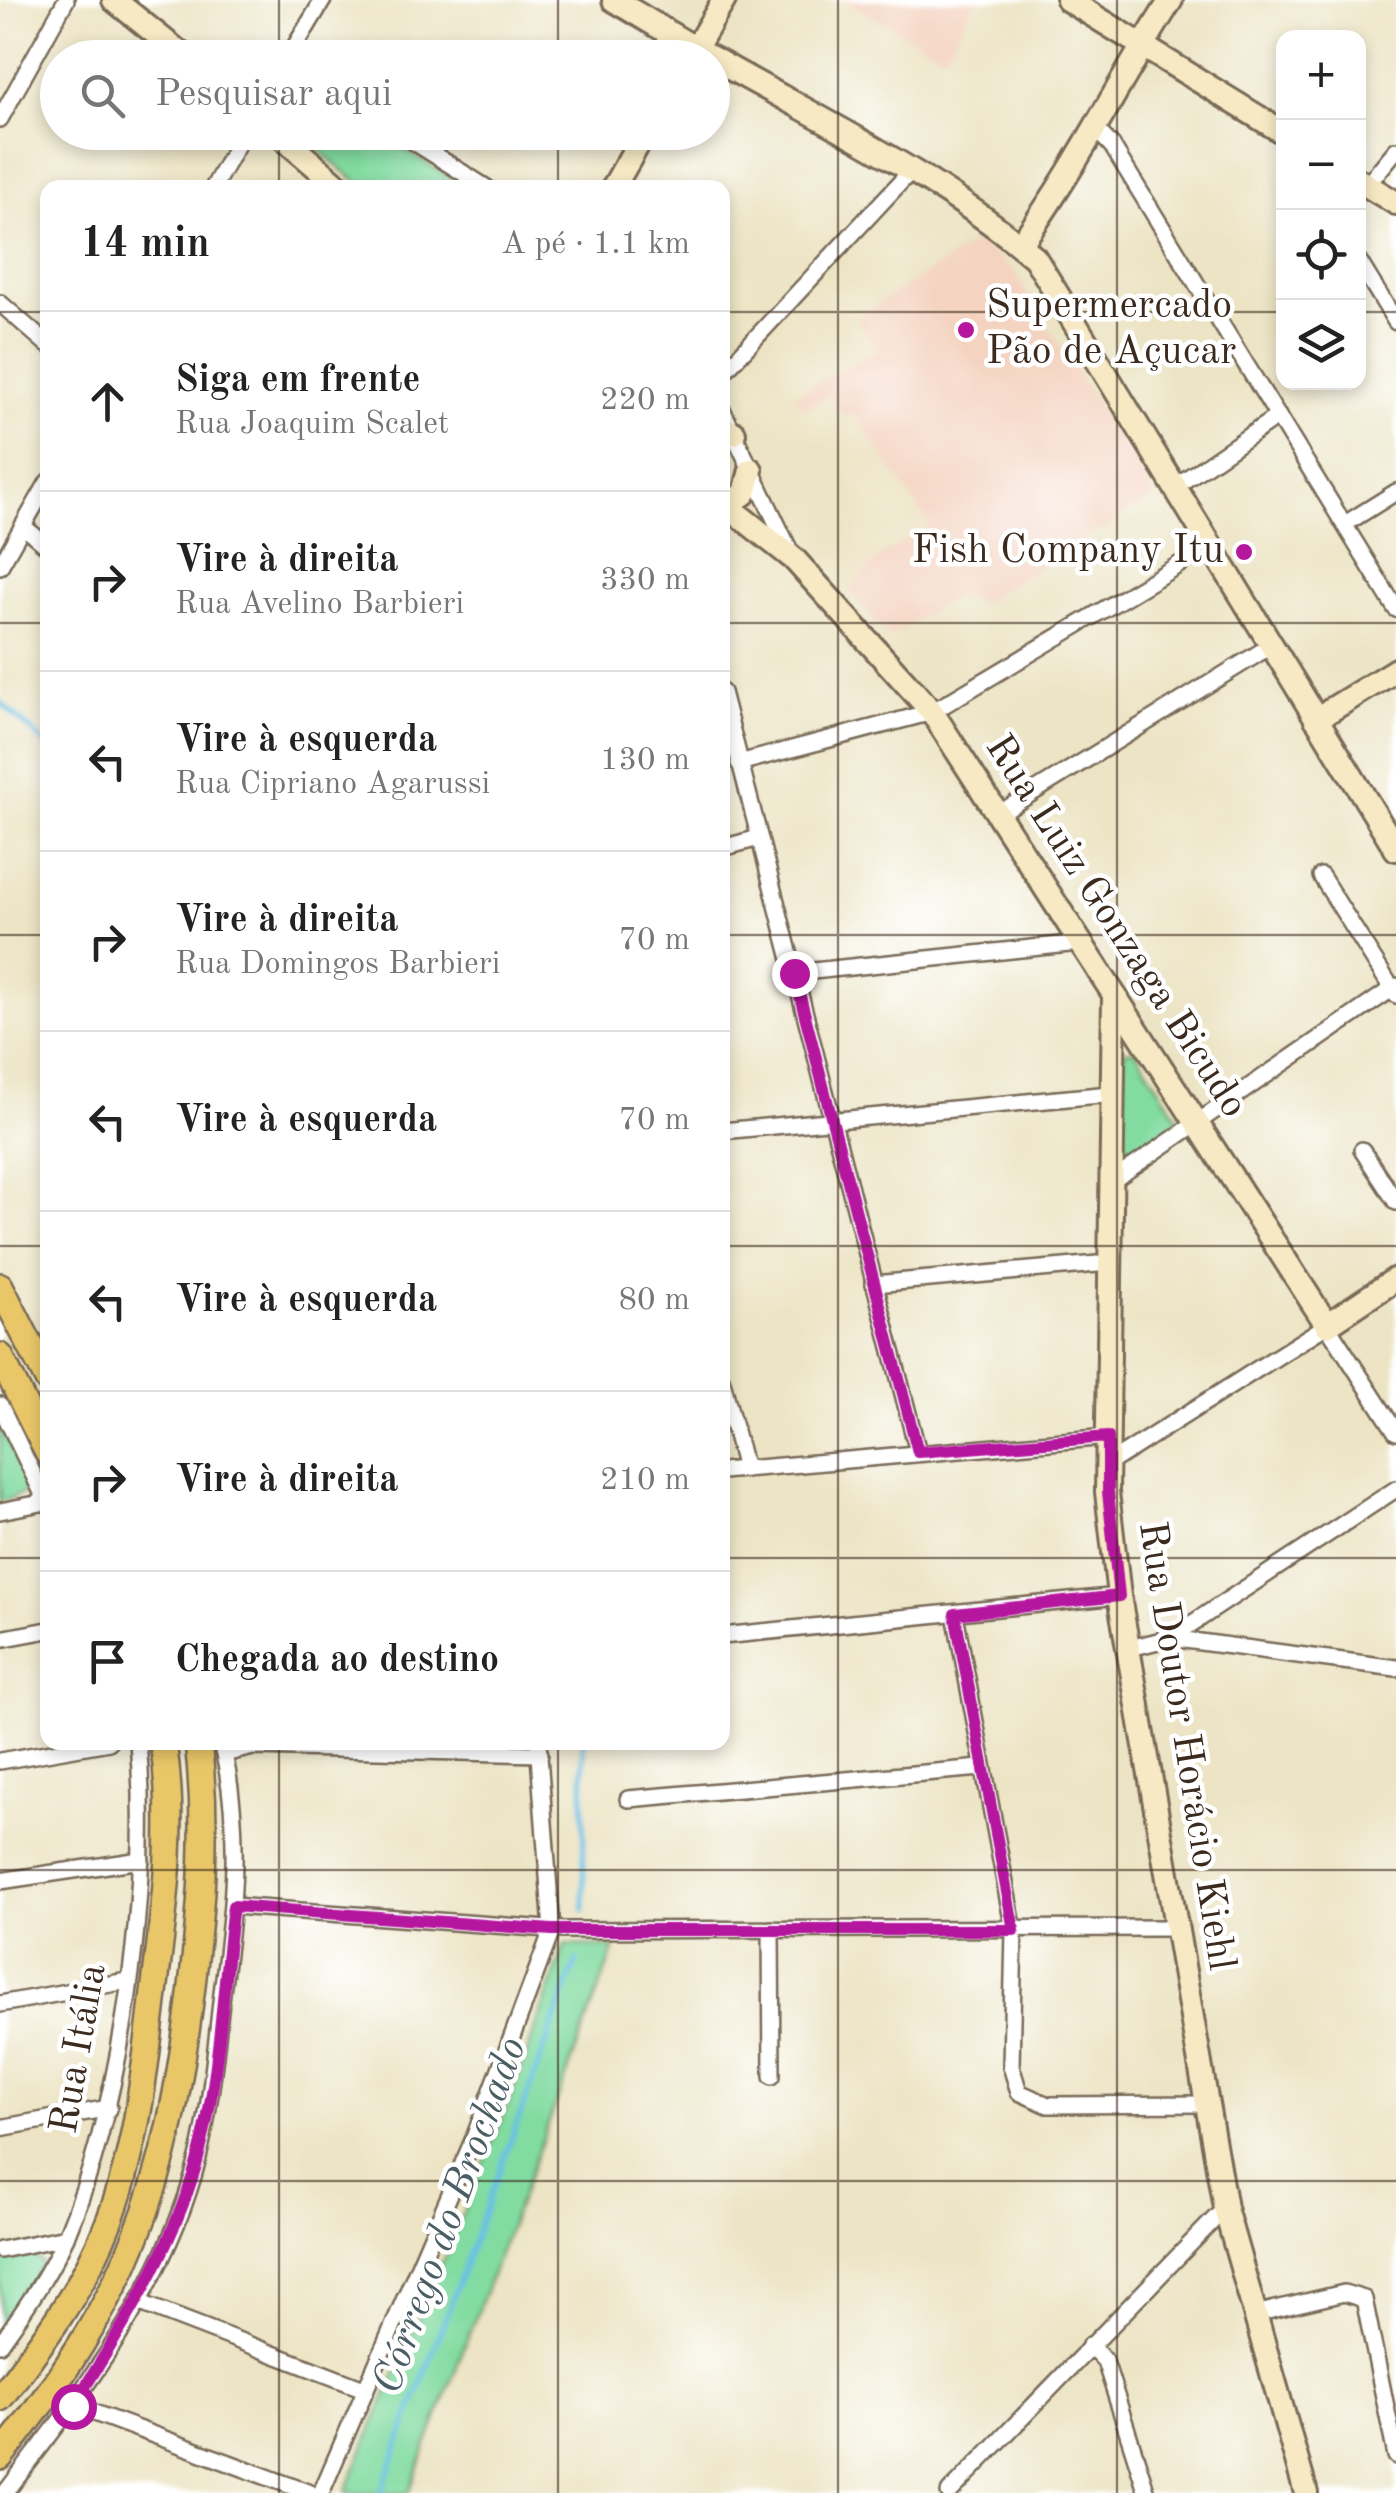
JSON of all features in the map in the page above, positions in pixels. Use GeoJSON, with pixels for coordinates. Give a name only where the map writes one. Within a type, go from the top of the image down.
{"type":"FeatureCollection","features":[{"type":"Feature","properties":{"kind":"main road"},"geometry":{"type":"LineString","coordinates":[[0,1286],[40,1364]]}},
{"type":"Feature","properties":{"kind":"main road"},"geometry":{"type":"LineString","coordinates":[[0,1356],[40,1437]]}},
{"type":"Feature","properties":{"kind":"main road"},"geometry":{"type":"LineString","coordinates":[[0,2398],[52,2330],[84,2276],[108,2224],[131,2146],[170,1862],[169,1780],[164,1750]]}},
{"type":"Feature","properties":{"kind":"main road"},"geometry":{"type":"LineString","coordinates":[[0,2457],[65,2374],[102,2316],[134,2247],[164,2162],[179,2095],[204,1882],[207,1826],[199,1750]]}},
{"type":"Feature","properties":{"kind":"street"},"geometry":{"type":"LineString","coordinates":[[44,40],[66,0]]}},
{"type":"Feature","properties":{"kind":"street"},"geometry":{"type":"LineString","coordinates":[[114,0],[164,40]]}},
{"type":"Feature","properties":{"kind":"street"},"geometry":{"type":"LineString","coordinates":[[299,40],[323,0]]}},
{"type":"Feature","properties":{"kind":"street"},"geometry":{"type":"LineString","coordinates":[[614,0],[678,40]]}},
{"type":"Feature","properties":{"kind":"street"},"geometry":{"type":"LineString","coordinates":[[708,40],[724,0]]}},
{"type":"Feature","properties":{"kind":"street"},"geometry":{"type":"LineString","coordinates":[[1068,0],[1276,130]]}},
{"type":"Feature","properties":{"kind":"street"},"geometry":{"type":"LineString","coordinates":[[1020,245],[1068,179],[1094,126],[1171,0]]}},
{"type":"Feature","properties":{"kind":"street"},"geometry":{"type":"LineString","coordinates":[[0,120],[40,47]]}},
{"type":"Feature","properties":{"kind":"street"},"geometry":{"type":"LineString","coordinates":[[730,71],[910,172],[1020,245],[1054,286],[1396,850]]}},
{"type":"Feature","properties":{"kind":"street"},"geometry":{"type":"LineString","coordinates":[[1094,126],[1112,146],[1396,609]]}},
{"type":"Feature","properties":{"kind":"street"},"geometry":{"type":"LineString","coordinates":[[217,180],[234,150]]}},
{"type":"Feature","properties":{"kind":"street"},"geometry":{"type":"LineString","coordinates":[[297,150],[332,180]]}},
{"type":"Feature","properties":{"kind":"street"},"geometry":{"type":"LineString","coordinates":[[427,150],[474,180]]}},
{"type":"Feature","properties":{"kind":"street"},"geometry":{"type":"LineString","coordinates":[[618,180],[635,150]]}},
{"type":"Feature","properties":{"kind":"street"},"geometry":{"type":"LineString","coordinates":[[1366,179],[1396,150]]}},
{"type":"Feature","properties":{"kind":"street"},"geometry":{"type":"LineString","coordinates":[[730,365],[910,172]]}},
{"type":"Feature","properties":{"kind":"street"},"geometry":{"type":"LineString","coordinates":[[1366,184],[1396,203]]}},
{"type":"Feature","properties":{"kind":"street"},"geometry":{"type":"LineString","coordinates":[[1366,273],[1396,322]]}},
{"type":"Feature","properties":{"kind":"street"},"geometry":{"type":"LineString","coordinates":[[0,303],[40,338]]}},
{"type":"Feature","properties":{"kind":"street"},"geometry":{"type":"LineString","coordinates":[[1176,486],[1278,416]]}},
{"type":"Feature","properties":{"kind":"street"},"geometry":{"type":"LineString","coordinates":[[730,433],[794,559]]}},
{"type":"Feature","properties":{"kind":"street"},"geometry":{"type":"LineString","coordinates":[[730,502],[744,494],[752,470]]}},
{"type":"Feature","properties":{"kind":"street"},"geometry":{"type":"LineString","coordinates":[[1345,524],[1396,492]]}},
{"type":"Feature","properties":{"kind":"street"},"geometry":{"type":"LineString","coordinates":[[0,566],[40,496]]}},
{"type":"Feature","properties":{"kind":"street","name":"Rua Luiz Gonzaga Bicudo"},"geometry":{"type":"LineString","coordinates":[[730,511],[794,559],[932,712],[1396,1432]]}},
{"type":"Feature","properties":{"kind":"street"},"geometry":{"type":"LineString","coordinates":[[23,526],[40,540]]}},
{"type":"Feature","properties":{"kind":"street"},"geometry":{"type":"LineString","coordinates":[[740,764],[932,712],[1212,545]]}},
{"type":"Feature","properties":{"kind":"street"},"geometry":{"type":"LineString","coordinates":[[998,814],[1272,645]]}},
{"type":"Feature","properties":{"kind":"street"},"geometry":{"type":"LineString","coordinates":[[1316,718],[1396,670]]}},
{"type":"Feature","properties":{"kind":"street"},"geometry":{"type":"LineString","coordinates":[[730,724],[918,1452]]}},
{"type":"Feature","properties":{"kind":"street"},"geometry":{"type":"LineString","coordinates":[[730,846],[759,838]]}},
{"type":"Feature","properties":{"kind":"street"},"geometry":{"type":"LineString","coordinates":[[1109,1184],[1395,990],[1320,876]]}},
{"type":"Feature","properties":{"kind":"street"},"geometry":{"type":"LineString","coordinates":[[794,973],[1079,943]]}},
{"type":"Feature","properties":{"kind":"street","name":"Rua Doutor Horácio Kiehl"},"geometry":{"type":"LineString","coordinates":[[1114,996],[1109,1147],[1108,1464],[1119,1596],[1225,2208],[1306,2493]]}},
{"type":"Feature","properties":{"kind":"street"},"geometry":{"type":"LineString","coordinates":[[730,1130],[1110,1094]]}},
{"type":"Feature","properties":{"kind":"street"},"geometry":{"type":"LineString","coordinates":[[1109,1147],[1121,1160],[1138,1163]]}},
{"type":"Feature","properties":{"kind":"street"},"geometry":{"type":"LineString","coordinates":[[1362,1150],[1396,1202]]}},
{"type":"Feature","properties":{"kind":"street"},"geometry":{"type":"LineString","coordinates":[[874,1284],[1109,1263]]}},
{"type":"Feature","properties":{"kind":"street"},"geometry":{"type":"LineString","coordinates":[[1108,1464],[1396,1280]]}},
{"type":"Feature","properties":{"kind":"street"},"geometry":{"type":"LineString","coordinates":[[0,1405],[40,1488]]}},
{"type":"Feature","properties":{"kind":"street"},"geometry":{"type":"LineString","coordinates":[[730,1411],[745,1468]]}},
{"type":"Feature","properties":{"kind":"street"},"geometry":{"type":"LineString","coordinates":[[730,1470],[1108,1437]]}},
{"type":"Feature","properties":{"kind":"street"},"geometry":{"type":"LineString","coordinates":[[1126,1650],[1170,1638],[1396,1489]]}},
{"type":"Feature","properties":{"kind":"street"},"geometry":{"type":"LineString","coordinates":[[0,1510],[40,1504]]}},
{"type":"Feature","properties":{"kind":"street"},"geometry":{"type":"LineString","coordinates":[[730,1635],[1119,1596]]}},
{"type":"Feature","properties":{"kind":"street"},"geometry":{"type":"LineString","coordinates":[[955,1614],[1014,1930],[1011,2066],[1019,2092],[1048,2106],[1206,2104]]}},
{"type":"Feature","properties":{"kind":"street"},"geometry":{"type":"LineString","coordinates":[[0,1639],[40,1632]]}},
{"type":"Feature","properties":{"kind":"street"},"geometry":{"type":"LineString","coordinates":[[1170,1638],[1395,1673]]}},
{"type":"Feature","properties":{"kind":"street"},"geometry":{"type":"LineString","coordinates":[[0,1762],[65,1750]]}},
{"type":"Feature","properties":{"kind":"street","name":"Rua Itália"},"geometry":{"type":"LineString","coordinates":[[0,2344],[66,2237],[109,2108],[145,1816],[139,1750]]}},
{"type":"Feature","properties":{"kind":"street"},"geometry":{"type":"LineString","coordinates":[[5,2493],[73,2406],[138,2302],[198,2158],[233,1906],[232,1797],[222,1750]]}},
{"type":"Feature","properties":{"kind":"street"},"geometry":{"type":"LineString","coordinates":[[320,2493],[474,2138],[552,1930],[539,1750]]}},
{"type":"Feature","properties":{"kind":"street"},"geometry":{"type":"LineString","coordinates":[[628,1799],[981,1768]]}},
{"type":"Feature","properties":{"kind":"street"},"geometry":{"type":"LineString","coordinates":[[0,1881],[141,1860]]}},
{"type":"Feature","properties":{"kind":"street"},"geometry":{"type":"LineString","coordinates":[[233,1906],[552,1930],[1174,1928]]}},
{"type":"Feature","properties":{"kind":"street"},"geometry":{"type":"LineString","coordinates":[[771,1930],[772,2076]]}},
{"type":"Feature","properties":{"kind":"street"},"geometry":{"type":"LineString","coordinates":[[0,2004],[127,1981]]}},
{"type":"Feature","properties":{"kind":"street"},"geometry":{"type":"LineString","coordinates":[[0,2128],[109,2108]]}},
{"type":"Feature","properties":{"kind":"street"},"geometry":{"type":"LineString","coordinates":[[950,2493],[1225,2208]]}},
{"type":"Feature","properties":{"kind":"street"},"geometry":{"type":"LineString","coordinates":[[0,2250],[66,2237]]}},
{"type":"Feature","properties":{"kind":"street"},"geometry":{"type":"LineString","coordinates":[[1254,2314],[1344,2293],[1364,2299],[1396,2456]]}},
{"type":"Feature","properties":{"kind":"street"},"geometry":{"type":"LineString","coordinates":[[138,2302],[364,2389]]}},
{"type":"Feature","properties":{"kind":"street"},"geometry":{"type":"LineString","coordinates":[[1090,2346],[1105,2360],[1147,2493]]}},
{"type":"Feature","properties":{"kind":"street"},"geometry":{"type":"LineString","coordinates":[[73,2406],[310,2493]]}},
{"type":"Feature","properties":{"kind":"shaded area"},"geometry":{"type":"Polygon","coordinates":[[[844,0],[976,0],[944,56],[844,0]]]}},
{"type":"Feature","properties":{"kind":"shaded area"},"geometry":{"type":"Polygon","coordinates":[[[978,240],[1013,271],[1155,496],[980,603],[957,594],[889,637],[849,589],[880,556],[930,526],[853,412],[843,416],[830,395],[805,408],[794,396],[877,349],[856,318],[978,240]]]}},
{"type":"Feature","properties":{"kind":"green space"},"geometry":{"type":"Polygon","coordinates":[[[318,150],[405,150],[454,180],[355,180],[318,150]]]}},
{"type":"Feature","properties":{"kind":"green space"},"geometry":{"type":"Polygon","coordinates":[[[1135,1050],[1179,1119],[1130,1155],[1122,1151],[1124,1051],[1135,1050]]]}},
{"type":"Feature","properties":{"kind":"green space"},"geometry":{"type":"Polygon","coordinates":[[[0,1426],[29,1482],[25,1493],[0,1502],[0,1426]]]}},
{"type":"Feature","properties":{"kind":"green space"},"geometry":{"type":"Polygon","coordinates":[[[565,1945],[615,1947],[409,2493],[345,2493],[510,2100],[565,1945]]]}},
{"type":"Feature","properties":{"kind":"green space"},"geometry":{"type":"Polygon","coordinates":[[[34,2255],[43,2264],[0,2331],[0,2261],[34,2255]]]}},
{"type":"Feature","properties":{"kind":"waterway","name":"Córrego do Brochado"},"geometry":{"type":"LineString","coordinates":[[0,702],[40,739]]}},
{"type":"Feature","properties":{"kind":"waterway","name":"Córrego do Brochado"},"geometry":{"type":"LineString","coordinates":[[583,1750],[584,1910]]}},
{"type":"Feature","properties":{"kind":"waterway","name":"Córrego do Brochado"},"geometry":{"type":"LineString","coordinates":[[381,2493],[577,1960]]}},
{"type":"Feature","properties":{"kind":"place","name":"Supermercado Pão de Açucar"},"geometry":{"type":"Point","coordinates":[966,330]}},
{"type":"Feature","properties":{"kind":"place","name":"Fish Company Itu"},"geometry":{"type":"Point","coordinates":[1244,552]}},
{"type":"Feature","properties":{"kind":"route"},"geometry":{"type":"LineString","coordinates":[[73,2406],[138,2302],[190,2184],[206,2120],[233,1906],[552,1930],[1014,1930],[955,1614],[1119,1596],[1108,1492],[1108,1437],[918,1452],[794,973]]}}]}
